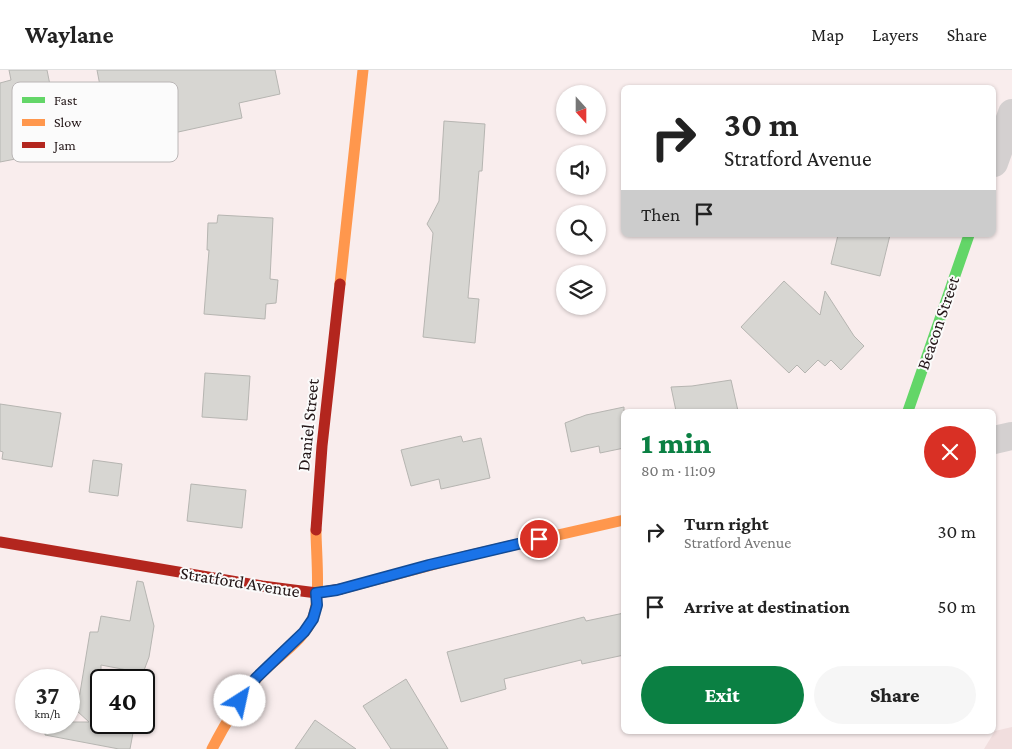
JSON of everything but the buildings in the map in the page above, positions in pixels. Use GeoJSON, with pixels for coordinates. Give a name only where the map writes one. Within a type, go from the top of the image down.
{"type":"FeatureCollection","features":[{"type":"Feature","properties":{"kind":"street","name":"Daniel Street"},"geometry":{"type":"LineString","coordinates":[[212,749],[228,718],[256,678],[304,632],[313,619],[317,605],[316,522],[322,446],[363,70]]}},
{"type":"Feature","properties":{"kind":"street"},"geometry":{"type":"LineString","coordinates":[[996,157],[1012,113]]}},
{"type":"Feature","properties":{"kind":"street","name":"Beacon Street"},"geometry":{"type":"LineString","coordinates":[[909,409],[967,237]]}},
{"type":"Feature","properties":{"kind":"street"},"geometry":{"type":"LineString","coordinates":[[996,440],[1012,436]]}},
{"type":"Feature","properties":{"kind":"street","name":"Stratford Avenue"},"geometry":{"type":"LineString","coordinates":[[0,542],[262,586],[316,593],[337,590],[466,556],[621,521]]}},
{"type":"Feature","properties":{"kind":"shaded area"},"geometry":{"type":"Polygon","coordinates":[[[1012,727],[1012,749],[984,749],[993,734],[996,734],[996,731],[1012,727]]]}},
{"type":"Feature","properties":{"kind":"traffic: fast"},"geometry":{"type":"LineString","coordinates":[[909,409],[968,237]]}},
{"type":"Feature","properties":{"kind":"traffic: slow"},"geometry":{"type":"LineString","coordinates":[[340,284],[363,70]]}},
{"type":"Feature","properties":{"kind":"traffic: slow"},"geometry":{"type":"LineString","coordinates":[[341,589],[466,556],[621,521]]}},
{"type":"Feature","properties":{"kind":"traffic: slow"},"geometry":{"type":"LineString","coordinates":[[212,749],[250,686],[296,642],[309,626],[317,598],[316,530]]}},
{"type":"Feature","properties":{"kind":"traffic: jam"},"geometry":{"type":"LineString","coordinates":[[316,530],[322,446],[340,284]]}},
{"type":"Feature","properties":{"kind":"traffic: jam"},"geometry":{"type":"LineString","coordinates":[[0,542],[262,586],[317,593],[341,589]]}},
{"type":"Feature","properties":{"kind":"route"},"geometry":{"type":"LineString","coordinates":[[240,701],[256,678],[304,632],[313,619],[317,605],[316,593],[337,590],[429,565],[539,539]]}}]}
